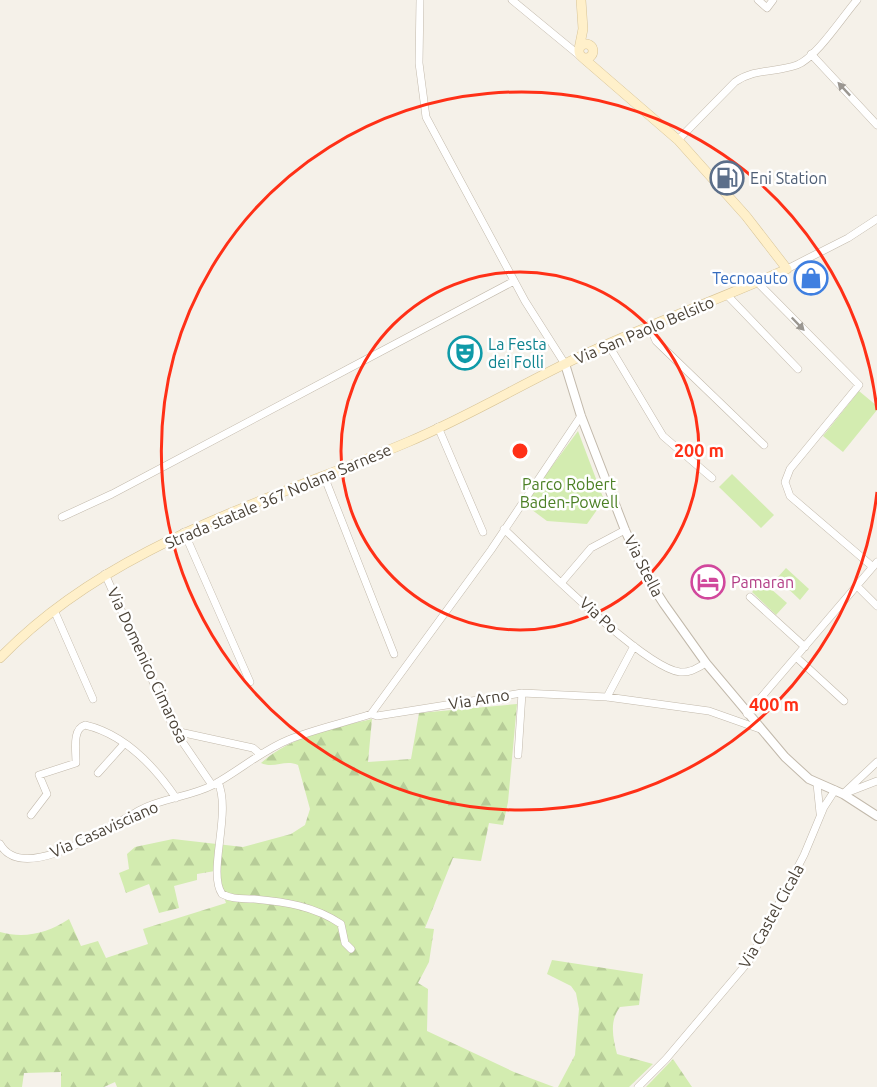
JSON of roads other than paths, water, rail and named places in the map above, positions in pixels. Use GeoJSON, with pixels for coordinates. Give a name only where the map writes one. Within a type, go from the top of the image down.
{"type":"FeatureCollection","features":[{"type":"Feature","properties":{"kind":"main road"},"geometry":{"type":"LineString","coordinates":[[580,54],[581,0]]}},
{"type":"Feature","properties":{"kind":"main road"},"geometry":{"type":"LineString","coordinates":[[582,14],[592,49],[613,83]]}},
{"type":"Feature","properties":{"kind":"main road"},"geometry":{"type":"LineString","coordinates":[[580,54],[589,57],[592,49]]}},
{"type":"Feature","properties":{"kind":"main road"},"geometry":{"type":"LineString","coordinates":[[580,54],[678,140],[746,216],[787,268]]}},
{"type":"Feature","properties":{"kind":"main road","name":"Via San Paolo Belsito"},"geometry":{"type":"LineString","coordinates":[[411,441],[608,344],[787,268]]}},
{"type":"Feature","properties":{"kind":"main road","name":"Strada statale 367 Nolana Sarnese"},"geometry":{"type":"LineString","coordinates":[[0,657],[31,626],[105,574],[184,532],[411,441]]}},
{"type":"Feature","properties":{"kind":"street"},"geometry":{"type":"LineString","coordinates":[[420,0],[419,63],[426,117],[514,281],[565,364]]}},
{"type":"Feature","properties":{"kind":"street"},"geometry":{"type":"LineString","coordinates":[[512,0],[562,44],[580,54]]}},
{"type":"Feature","properties":{"kind":"street"},"geometry":{"type":"LineString","coordinates":[[758,0],[767,8],[773,0]]}},
{"type":"Feature","properties":{"kind":"street"},"geometry":{"type":"LineString","coordinates":[[678,140],[735,82],[745,75],[798,65],[811,54],[857,0]]}},
{"type":"Feature","properties":{"kind":"street"},"geometry":{"type":"LineString","coordinates":[[562,44],[574,44],[582,37]]}},
{"type":"Feature","properties":{"kind":"street"},"geometry":{"type":"LineString","coordinates":[[811,54],[877,125]]}},
{"type":"Feature","properties":{"kind":"street","name":"Via San Paolo Belsito"},"geometry":{"type":"LineString","coordinates":[[787,268],[848,238],[876,221]]}},
{"type":"Feature","properties":{"kind":"street"},"geometry":{"type":"LineString","coordinates":[[63,517],[112,494],[514,281]]}},
{"type":"Feature","properties":{"kind":"street"},"geometry":{"type":"LineString","coordinates":[[747,714],[875,565],[790,496],[785,483],[790,469],[859,385],[757,282]]}},
{"type":"Feature","properties":{"kind":"street"},"geometry":{"type":"LineString","coordinates":[[727,295],[798,369]]}},
{"type":"Feature","properties":{"kind":"street"},"geometry":{"type":"LineString","coordinates":[[650,327],[656,341],[764,445]]}},
{"type":"Feature","properties":{"kind":"street"},"geometry":{"type":"LineString","coordinates":[[608,344],[663,436],[712,478]]}},
{"type":"Feature","properties":{"kind":"street","name":"Via Stella"},"geometry":{"type":"LineString","coordinates":[[565,364],[580,416],[625,530],[646,576],[706,663],[760,729]]}},
{"type":"Feature","properties":{"kind":"street"},"geometry":{"type":"LineString","coordinates":[[371,714],[433,632],[580,416]]}},
{"type":"Feature","properties":{"kind":"street"},"geometry":{"type":"LineString","coordinates":[[438,427],[483,532]]}},
{"type":"Feature","properties":{"kind":"street"},"geometry":{"type":"LineString","coordinates":[[324,476],[394,654]]}},
{"type":"Feature","properties":{"kind":"street","name":"Via Po"},"geometry":{"type":"LineString","coordinates":[[504,529],[634,646],[678,672],[691,671],[706,663]]}},
{"type":"Feature","properties":{"kind":"street"},"geometry":{"type":"LineString","coordinates":[[562,582],[591,548],[625,530]]}},
{"type":"Feature","properties":{"kind":"street"},"geometry":{"type":"LineString","coordinates":[[184,532],[250,682]]}},
{"type":"Feature","properties":{"kind":"street","name":"Via Domenico Cimarosa"},"geometry":{"type":"LineString","coordinates":[[105,574],[175,731],[215,783]]}},
{"type":"Feature","properties":{"kind":"street"},"geometry":{"type":"LineString","coordinates":[[857,586],[877,606]]}},
{"type":"Feature","properties":{"kind":"street"},"geometry":{"type":"LineString","coordinates":[[750,597],[805,647]]}},
{"type":"Feature","properties":{"kind":"street"},"geometry":{"type":"LineString","coordinates":[[54,610],[93,699]]}},
{"type":"Feature","properties":{"kind":"street"},"geometry":{"type":"LineString","coordinates":[[608,697],[634,646]]}},
{"type":"Feature","properties":{"kind":"street"},"geometry":{"type":"LineString","coordinates":[[796,657],[844,701]]}},
{"type":"Feature","properties":{"kind":"street"},"geometry":{"type":"LineString","coordinates":[[518,755],[522,693]]}},
{"type":"Feature","properties":{"kind":"street","name":"Via Arno"},"geometry":{"type":"LineString","coordinates":[[215,783],[260,754],[288,740],[371,714],[377,716],[522,693],[608,697],[718,713],[760,729]]}},
{"type":"Feature","properties":{"kind":"street"},"geometry":{"type":"LineString","coordinates":[[32,815],[47,794],[39,775],[75,763],[76,736],[82,725],[90,725],[124,744],[159,773],[176,798]]}},
{"type":"Feature","properties":{"kind":"street"},"geometry":{"type":"LineString","coordinates":[[760,729],[792,764],[817,784],[839,792],[877,816]]}},
{"type":"Feature","properties":{"kind":"street"},"geometry":{"type":"LineString","coordinates":[[175,731],[253,748],[260,754]]}},
{"type":"Feature","properties":{"kind":"street"},"geometry":{"type":"LineString","coordinates":[[98,773],[124,744]]}},
{"type":"Feature","properties":{"kind":"street"},"geometry":{"type":"LineString","coordinates":[[839,792],[877,781],[874,764]]}},
{"type":"Feature","properties":{"kind":"street","name":"Via Castel Cicala"},"geometry":{"type":"LineString","coordinates":[[638,1087],[749,961],[804,855],[819,818],[839,792],[874,764]]}},
{"type":"Feature","properties":{"kind":"street"},"geometry":{"type":"LineString","coordinates":[[215,783],[224,800],[218,876],[222,894],[235,899],[283,902],[312,908],[341,924],[345,943],[351,949]]}},
{"type":"Feature","properties":{"kind":"street","name":"Via Casavisciano"},"geometry":{"type":"LineString","coordinates":[[0,844],[13,856],[27,860],[38,858],[74,846],[109,830],[141,809],[215,783]]}},
{"type":"Feature","properties":{"kind":"street"},"geometry":{"type":"LineString","coordinates":[[817,784],[819,818]]}},
{"type":"Feature","properties":{"kind":"place","name":"Eni Station"},"geometry":{"type":"Point","coordinates":[727,178]}},
{"type":"Feature","properties":{"kind":"place","name":"Tecnoauto"},"geometry":{"type":"Point","coordinates":[811,278]}},
{"type":"Feature","properties":{"kind":"place","name":"La Festa dei Folli"},"geometry":{"type":"Point","coordinates":[465,353]}},
{"type":"Feature","properties":{"kind":"place","name":"Pamaran"},"geometry":{"type":"Point","coordinates":[708,582]}},
{"type":"Feature","properties":{"kind":"park label","name":"Parco Robert Baden-Powell"},"geometry":{"type":"Point","coordinates":[569,493]}}]}
